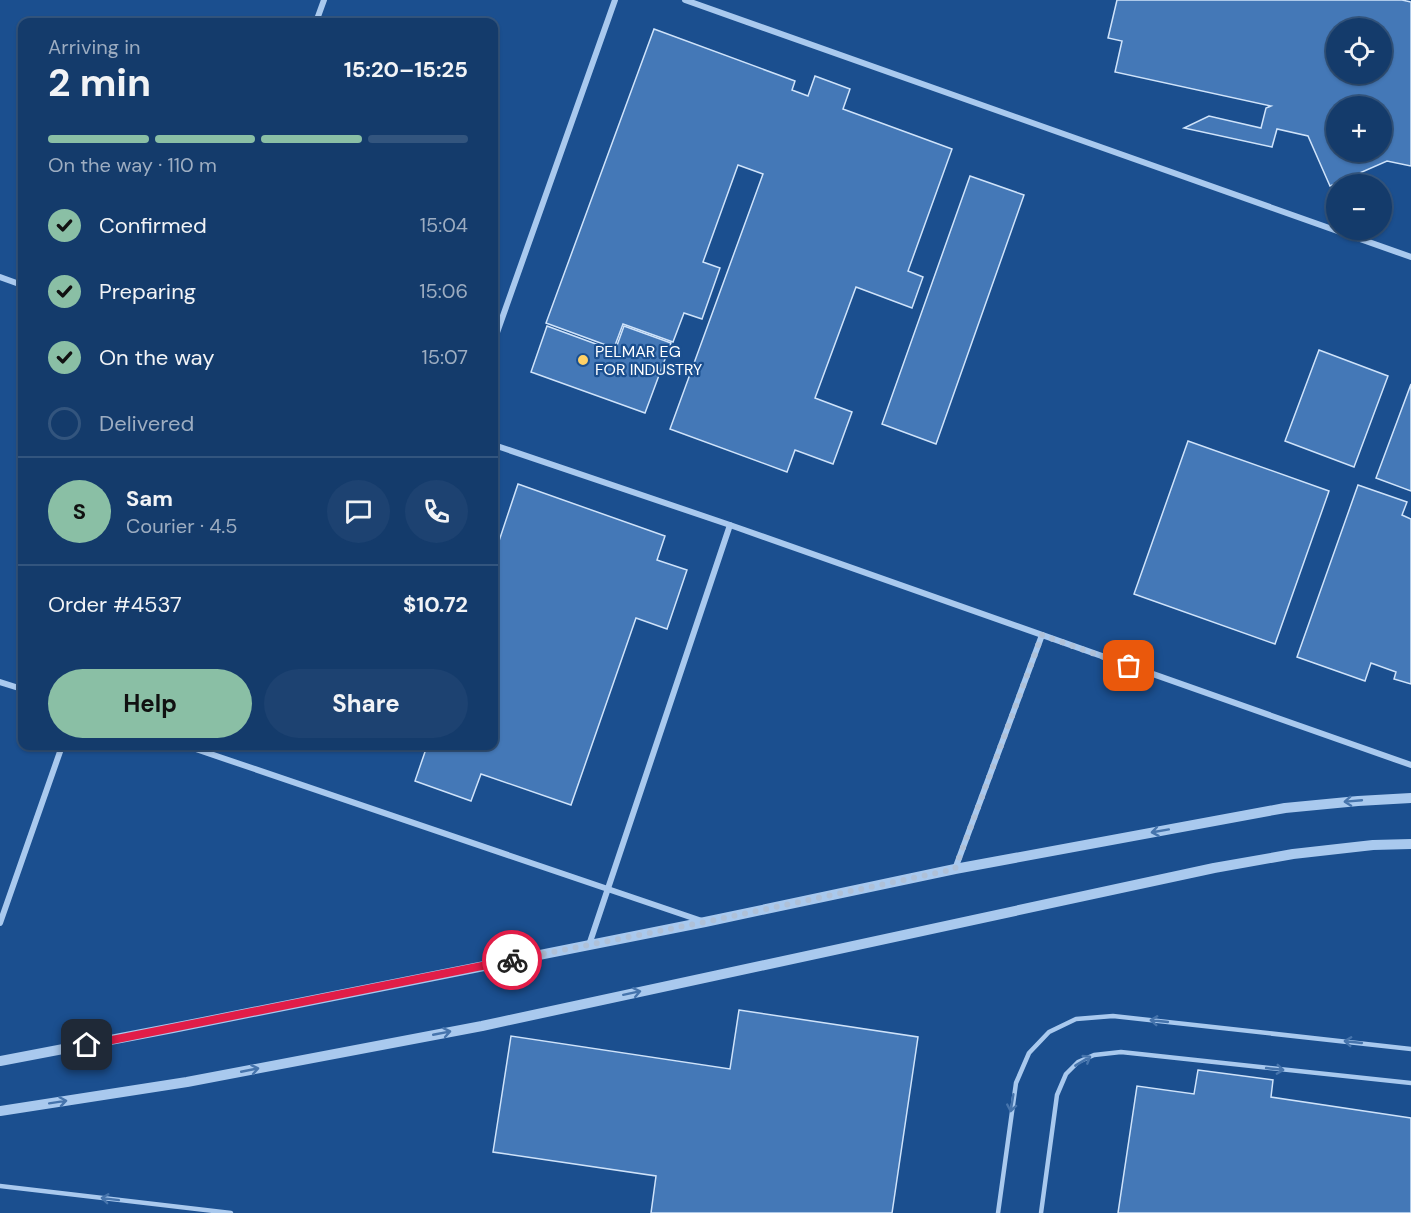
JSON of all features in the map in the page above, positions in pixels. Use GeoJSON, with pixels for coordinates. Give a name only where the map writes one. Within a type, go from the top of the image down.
{"type":"FeatureCollection","features":[{"type":"Feature","properties":{"kind":"street"},"geometry":{"type":"LineString","coordinates":[[317,18],[324,0]]}},
{"type":"Feature","properties":{"kind":"street"},"geometry":{"type":"LineString","coordinates":[[498,330],[615,0]]}},
{"type":"Feature","properties":{"kind":"street"},"geometry":{"type":"LineString","coordinates":[[685,0],[1411,257]]}},
{"type":"Feature","properties":{"kind":"street"},"geometry":{"type":"LineString","coordinates":[[0,277],[18,284]]}},
{"type":"Feature","properties":{"kind":"street"},"geometry":{"type":"LineString","coordinates":[[498,446],[730,525],[1411,765]]}},
{"type":"Feature","properties":{"kind":"street"},"geometry":{"type":"LineString","coordinates":[[589,945],[730,525]]}},
{"type":"Feature","properties":{"kind":"street"},"geometry":{"type":"LineString","coordinates":[[955,869],[1042,635]]}},
{"type":"Feature","properties":{"kind":"street"},"geometry":{"type":"LineString","coordinates":[[0,682],[18,688]]}},
{"type":"Feature","properties":{"kind":"street"},"geometry":{"type":"LineString","coordinates":[[0,923],[61,750]]}},
{"type":"Feature","properties":{"kind":"street"},"geometry":{"type":"LineString","coordinates":[[199,750],[705,922]]}},
{"type":"Feature","properties":{"kind":"street"},"geometry":{"type":"LineString","coordinates":[[0,1061],[705,922],[955,869],[1285,808],[1411,798]]}},
{"type":"Feature","properties":{"kind":"street"},"geometry":{"type":"LineString","coordinates":[[0,1111],[187,1082],[482,1026],[1214,868],[1293,854],[1373,845],[1411,844]]}},
{"type":"Feature","properties":{"kind":"lane"},"geometry":{"type":"LineString","coordinates":[[998,1213],[1016,1083],[1029,1053],[1042,1039],[1049,1032],[1076,1019],[1113,1016],[1411,1049]]}},
{"type":"Feature","properties":{"kind":"lane"},"geometry":{"type":"LineString","coordinates":[[1041,1213],[1057,1095],[1066,1074],[1078,1062],[1094,1055],[1121,1052],[1411,1083]]}},
{"type":"Feature","properties":{"kind":"lane"},"geometry":{"type":"LineString","coordinates":[[0,1186],[231,1213]]}},
{"type":"Feature","properties":{"kind":"building"},"geometry":{"type":"Polygon","coordinates":[[[1117,0],[1402,0],[1411,2],[1411,166],[1392,162],[1392,96],[1326,96],[1326,162],[1385,162],[1357,174],[1326,174],[1326,177],[1308,136],[1277,129],[1272,147],[1184,128],[1209,116],[1261,128],[1266,108],[1271,106],[1115,72],[1122,41],[1108,38],[1117,0]]]}},
{"type":"Feature","properties":{"kind":"building"},"geometry":{"type":"Polygon","coordinates":[[[654,29],[795,81],[792,90],[808,96],[815,76],[850,89],[843,109],[952,149],[908,271],[923,277],[912,308],[856,287],[815,398],[852,412],[833,464],[795,450],[787,472],[670,429],[763,174],[738,165],[703,262],[720,268],[702,319],[684,313],[673,342],[623,324],[614,348],[546,323],[654,29]]]}},
{"type":"Feature","properties":{"kind":"building"},"geometry":{"type":"Polygon","coordinates":[[[970,176],[1024,195],[936,444],[882,424],[970,176]]]}},
{"type":"Feature","properties":{"kind":"building"},"geometry":{"type":"Polygon","coordinates":[[[547,326],[615,351],[624,326],[671,343],[645,413],[531,372],[547,326]]]}},
{"type":"Feature","properties":{"kind":"building"},"geometry":{"type":"Polygon","coordinates":[[[1319,350],[1388,376],[1354,467],[1285,441],[1319,350]]]}},
{"type":"Feature","properties":{"kind":"building"},"geometry":{"type":"Polygon","coordinates":[[[1411,384],[1411,491],[1376,478],[1411,384]]]}},
{"type":"Feature","properties":{"kind":"building"},"geometry":{"type":"Polygon","coordinates":[[[1188,441],[1329,491],[1275,644],[1134,594],[1188,441]]]}},
{"type":"Feature","properties":{"kind":"building"},"geometry":{"type":"Polygon","coordinates":[[[518,484],[665,536],[657,560],[687,570],[667,629],[636,618],[571,805],[481,774],[471,801],[415,781],[426,750],[498,750],[498,544],[518,484]]]}},
{"type":"Feature","properties":{"kind":"building"},"geometry":{"type":"Polygon","coordinates":[[[1358,485],[1407,502],[1402,515],[1411,519],[1411,684],[1394,679],[1396,672],[1371,663],[1365,681],[1297,657],[1358,485]]]}},
{"type":"Feature","properties":{"kind":"building"},"geometry":{"type":"Polygon","coordinates":[[[739,1010],[918,1037],[892,1213],[651,1213],[656,1176],[493,1152],[511,1036],[730,1069],[739,1010]]]}},
{"type":"Feature","properties":{"kind":"building"},"geometry":{"type":"Polygon","coordinates":[[[1198,1070],[1273,1080],[1271,1097],[1411,1118],[1411,1213],[1118,1213],[1137,1086],[1194,1094],[1198,1070]]]}},
{"type":"Feature","properties":{"kind":"way so far"},"geometry":{"type":"LineString","coordinates":[[512,960],[955,869],[1042,635],[1129,666]]}},
{"type":"Feature","properties":{"kind":"place","name":"PELMAR EG FOR INDUSTRY"},"geometry":{"type":"Point","coordinates":[583,360]}},
{"type":"Feature","properties":{"kind":"route"},"geometry":{"type":"LineString","coordinates":[[87,1045],[512,960]]}}]}
